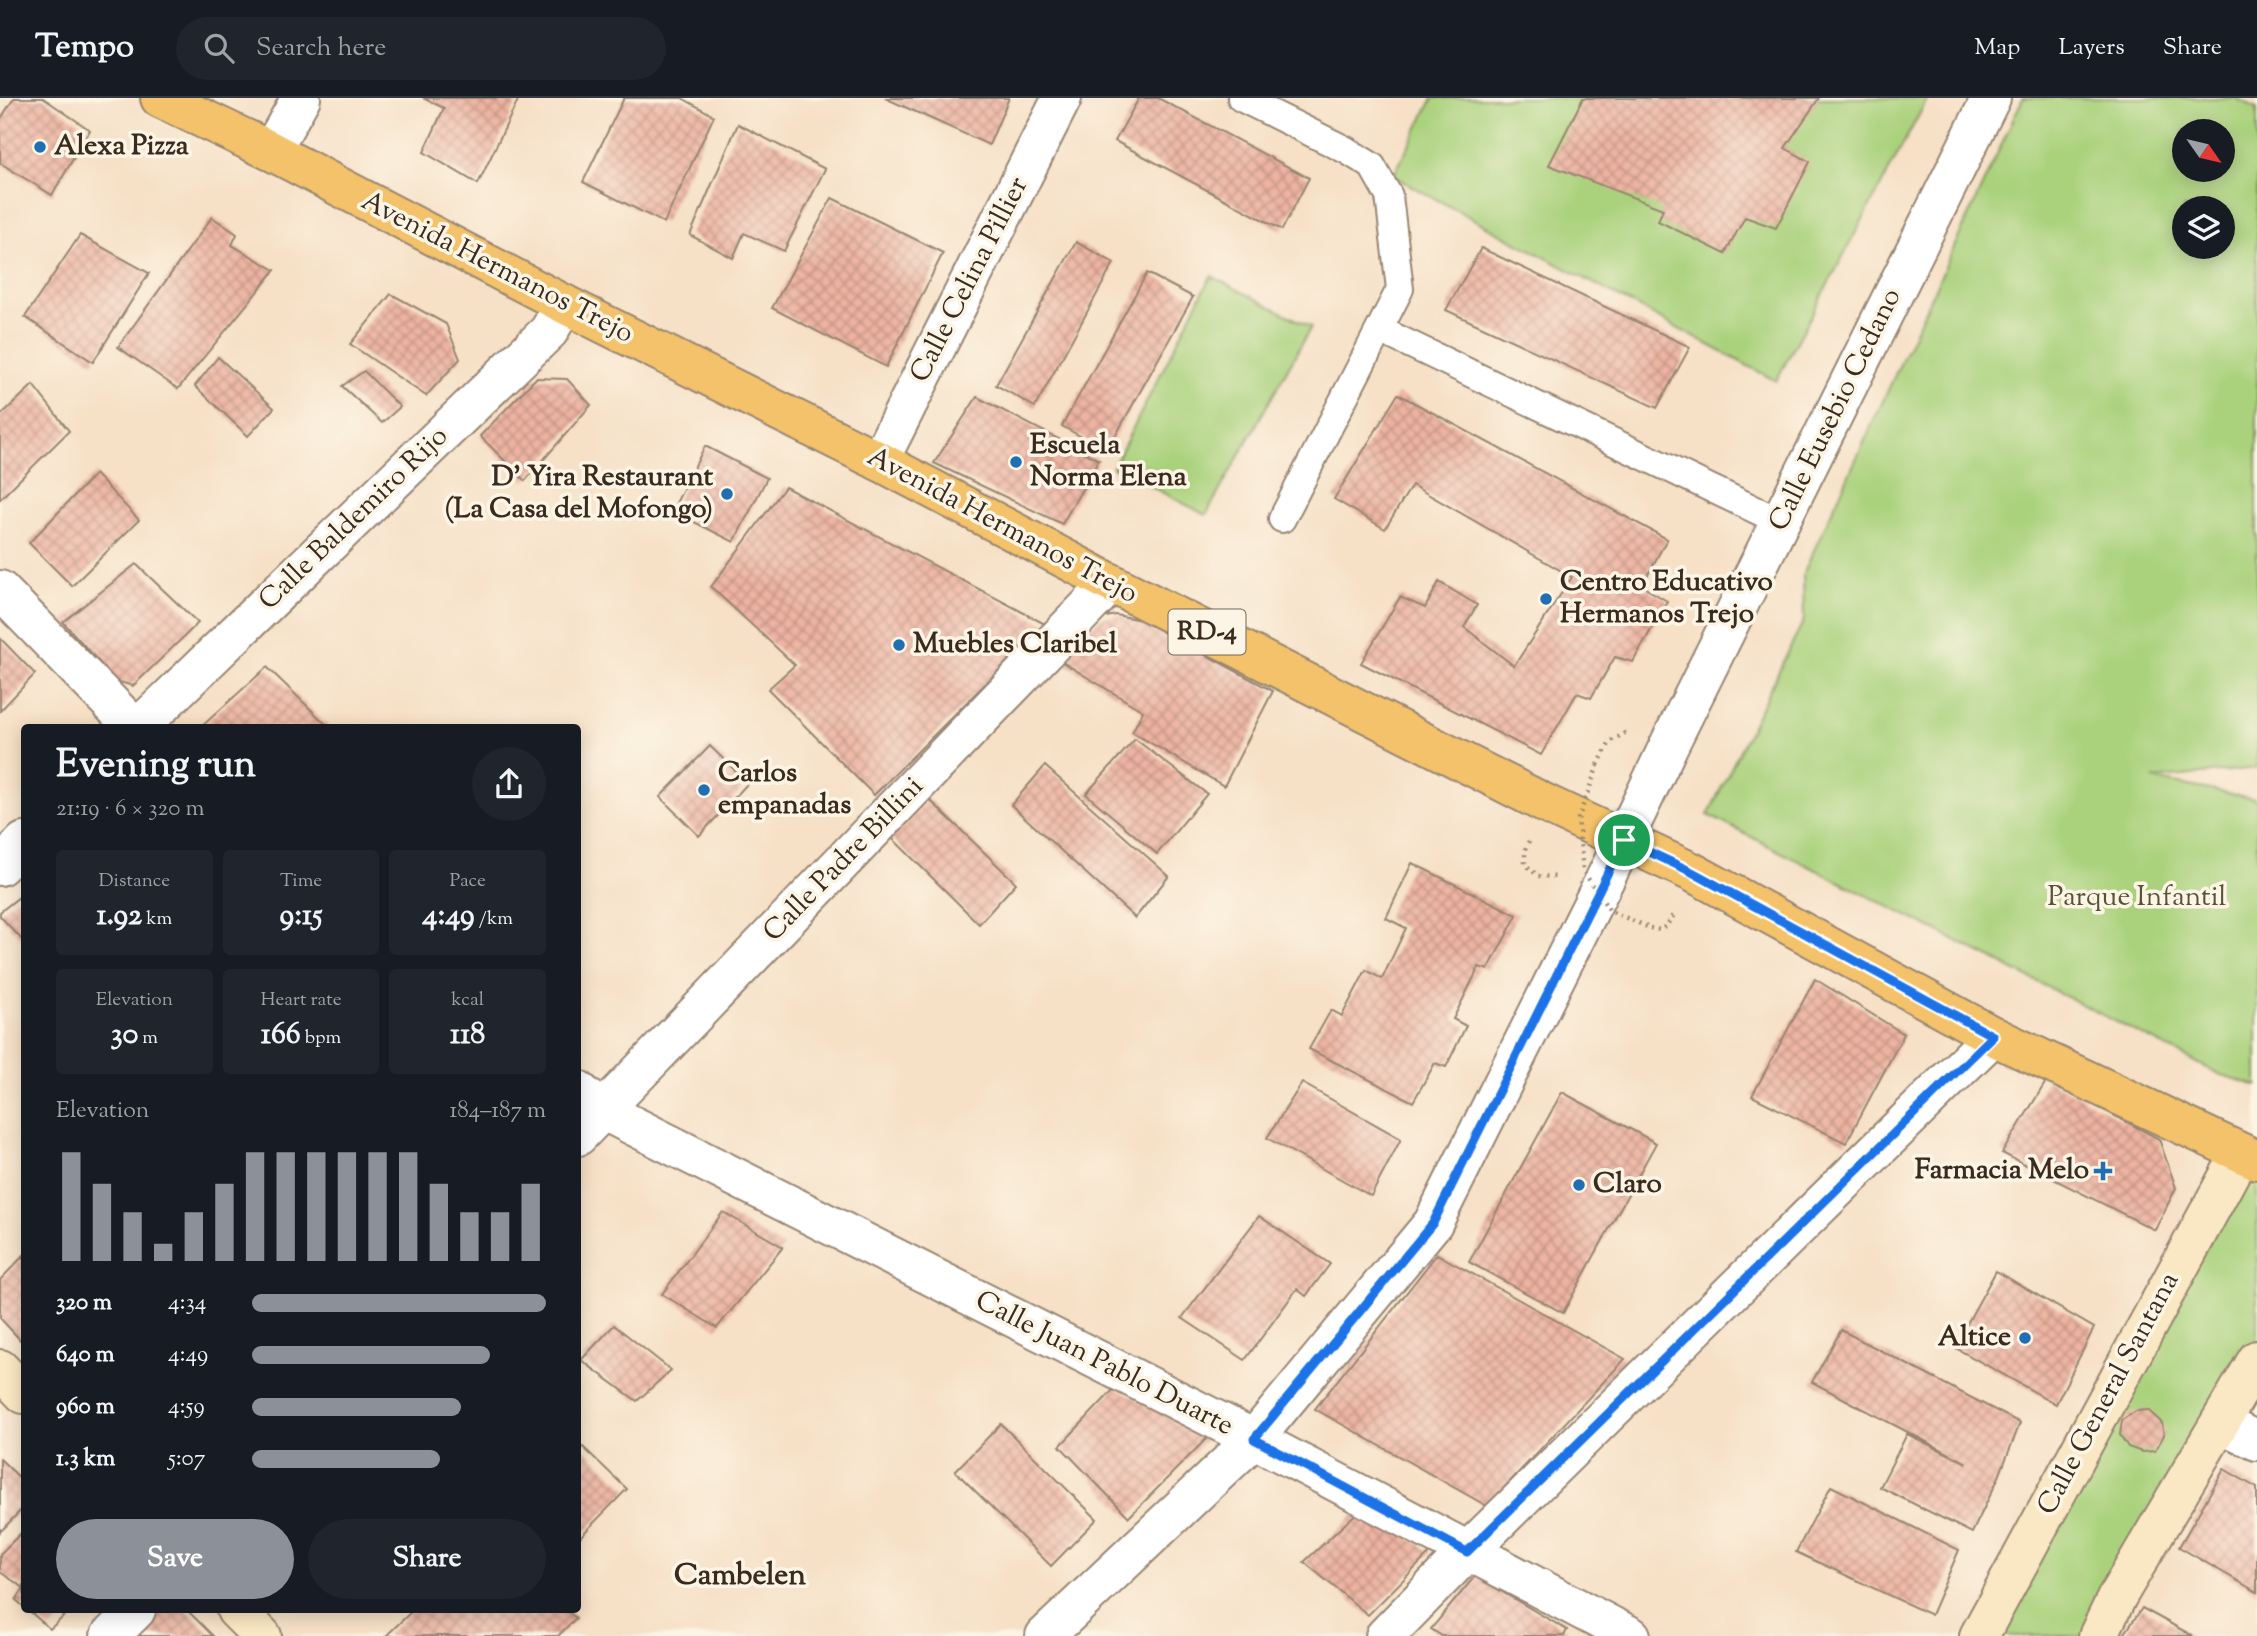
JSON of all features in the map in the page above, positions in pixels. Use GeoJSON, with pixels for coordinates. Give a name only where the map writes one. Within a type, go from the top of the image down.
{"type":"FeatureCollection","features":[{"type":"Feature","properties":{"kind":"main road","name":"Avenida Hermanos Trejo"},"geometry":{"type":"LineString","coordinates":[[160,98],[271,151],[564,304],[879,461],[1111,583],[1574,819],[1616,857],[1692,872],[1993,1036],[2249,1156]]}},
{"type":"Feature","properties":{"kind":"main road","name":"Calle General Santana"},"geometry":{"type":"LineString","coordinates":[[1979,1636],[2249,1156]]}},
{"type":"Feature","properties":{"kind":"main road"},"geometry":{"type":"LineString","coordinates":[[2098,1636],[2118,1595],[2257,1360]]}},
{"type":"Feature","properties":{"kind":"main road"},"geometry":{"type":"LineString","coordinates":[[0,1369],[21,1391]]}},
{"type":"Feature","properties":{"kind":"main road"},"geometry":{"type":"LineString","coordinates":[[239,1613],[262,1636]]}},
{"type":"Feature","properties":{"kind":"street"},"geometry":{"type":"LineString","coordinates":[[271,151],[301,98]]}},
{"type":"Feature","properties":{"kind":"street","name":"Calle Celina Pillier"},"geometry":{"type":"LineString","coordinates":[[879,461],[1062,98]]}},
{"type":"Feature","properties":{"kind":"street","name":"Calle Eusebio Cedano"},"geometry":{"type":"LineString","coordinates":[[1045,1636],[1254,1439],[1433,1223],[1991,98]]}},
{"type":"Feature","properties":{"kind":"street","name":"Calle Baldemiro Rijo"},"geometry":{"type":"LineString","coordinates":[[140,724],[550,331],[564,304]]}},
{"type":"Feature","properties":{"kind":"street","name":"Calle Padre Billini"},"geometry":{"type":"LineString","coordinates":[[586,1112],[1111,583]]}},
{"type":"Feature","properties":{"kind":"street"},"geometry":{"type":"LineString","coordinates":[[0,590],[132,724]]}},
{"type":"Feature","properties":{"kind":"street"},"geometry":{"type":"LineString","coordinates":[[0,866],[21,845]]}},
{"type":"Feature","properties":{"kind":"street"},"geometry":{"type":"LineString","coordinates":[[1385,1636],[1467,1552],[1993,1036]]}},
{"type":"Feature","properties":{"kind":"street","name":"Calle Juan Pablo Duarte"},"geometry":{"type":"LineString","coordinates":[[586,1112],[1254,1439],[1632,1636]]}},
{"type":"Feature","properties":{"kind":"street"},"geometry":{"type":"LineString","coordinates":[[2220,1423],[2257,1441]]}},
{"type":"Feature","properties":{"kind":"street"},"geometry":{"type":"LineString","coordinates":[[110,1636],[133,1613]]}},
{"type":"Feature","properties":{"kind":"lane"},"geometry":{"type":"LineString","coordinates":[[1241,98],[1346,150],[1372,166],[1389,196],[1400,289],[1282,519]]}},
{"type":"Feature","properties":{"kind":"lane"},"geometry":{"type":"LineString","coordinates":[[1380,330],[1781,522]]}},
{"type":"Feature","properties":{"kind":"path"},"geometry":{"type":"LineString","coordinates":[[1598,765],[1578,819],[1583,871],[1610,911],[1650,928]]}},
{"type":"Feature","properties":{"kind":"green space"},"geometry":{"type":"Polygon","coordinates":[[[1433,98],[1928,98],[1776,381],[1393,176],[1433,98]]]}},
{"type":"Feature","properties":{"kind":"green space","name":"Parque Infantil"},"geometry":{"type":"Polygon","coordinates":[[[2023,98],[2236,98],[2257,108],[2257,768],[2153,779],[2257,799],[2257,1086],[2219,1074],[1708,815],[1804,620],[1803,574],[2023,98]]]}},
{"type":"Feature","properties":{"kind":"green space"},"geometry":{"type":"Polygon","coordinates":[[[1211,276],[1311,327],[1206,515],[1113,467],[1211,276]]]}},
{"type":"Feature","properties":{"kind":"green space"},"geometry":{"type":"Polygon","coordinates":[[[2257,1160],[2257,1361],[2098,1636],[1979,1636],[2257,1160]]]}},
{"type":"Feature","properties":{"kind":"building","name":"Alexa Pizza"},"geometry":{"type":"Polygon","coordinates":[[[14,98],[43,98],[90,130],[52,195],[0,163],[0,120],[14,98]]]}},
{"type":"Feature","properties":{"kind":"building"},"geometry":{"type":"Polygon","coordinates":[[[423,98],[519,98],[478,184],[424,152],[444,108],[423,98]]]}},
{"type":"Feature","properties":{"kind":"building"},"geometry":{"type":"Polygon","coordinates":[[[624,98],[682,98],[714,116],[664,223],[583,182],[624,98]]]}},
{"type":"Feature","properties":{"kind":"building"},"geometry":{"type":"Polygon","coordinates":[[[885,98],[1009,98],[989,145],[885,98]]]}},
{"type":"Feature","properties":{"kind":"building"},"geometry":{"type":"Polygon","coordinates":[[[1139,98],[1158,98],[1309,178],[1282,230],[1115,141],[1139,98]]]}},
{"type":"Feature","properties":{"kind":"building"},"geometry":{"type":"Polygon","coordinates":[[[1583,98],[1819,98],[1785,148],[1810,162],[1776,228],[1745,217],[1725,254],[1658,221],[1663,209],[1549,165],[1583,98]]]}},
{"type":"Feature","properties":{"kind":"building"},"geometry":{"type":"Polygon","coordinates":[[[738,124],[825,169],[784,251],[744,233],[733,258],[690,235],[738,124]]]}},
{"type":"Feature","properties":{"kind":"building"},"geometry":{"type":"Polygon","coordinates":[[[832,198],[943,253],[886,367],[772,308],[832,198]]]}},
{"type":"Feature","properties":{"kind":"building"},"geometry":{"type":"Polygon","coordinates":[[[212,217],[237,234],[232,245],[275,270],[178,389],[118,347],[212,217]]]}},
{"type":"Feature","properties":{"kind":"building"},"geometry":{"type":"Polygon","coordinates":[[[80,235],[149,273],[93,362],[25,317],[80,235]]]}},
{"type":"Feature","properties":{"kind":"building"},"geometry":{"type":"Polygon","coordinates":[[[1076,242],[1114,263],[1035,407],[996,385],[1076,242]]]}},
{"type":"Feature","properties":{"kind":"building"},"geometry":{"type":"Polygon","coordinates":[[[1481,248],[1690,347],[1657,408],[1446,310],[1481,248]]]}},
{"type":"Feature","properties":{"kind":"building"},"geometry":{"type":"Polygon","coordinates":[[[1147,273],[1193,297],[1107,451],[1062,426],[1147,273]]]}},
{"type":"Feature","properties":{"kind":"building"},"geometry":{"type":"Polygon","coordinates":[[[391,294],[446,324],[460,359],[426,396],[350,344],[391,294]]]}},
{"type":"Feature","properties":{"kind":"building"},"geometry":{"type":"Polygon","coordinates":[[[218,357],[274,408],[248,436],[195,386],[218,357]]]}},
{"type":"Feature","properties":{"kind":"building"},"geometry":{"type":"Polygon","coordinates":[[[364,371],[400,407],[382,423],[342,386],[364,371]]]}},
{"type":"Feature","properties":{"kind":"building"},"geometry":{"type":"Polygon","coordinates":[[[536,378],[567,379],[591,405],[525,481],[480,436],[536,378]]]}},
{"type":"Feature","properties":{"kind":"building"},"geometry":{"type":"Polygon","coordinates":[[[33,385],[69,431],[0,499],[0,416],[33,385]]]}},
{"type":"Feature","properties":{"kind":"building"},"geometry":{"type":"Polygon","coordinates":[[[1398,394],[1667,539],[1642,586],[1667,601],[1633,662],[1615,657],[1591,698],[1577,693],[1541,755],[1361,663],[1400,597],[1425,608],[1439,582],[1477,605],[1464,627],[1514,666],[1572,577],[1412,485],[1385,529],[1334,499],[1398,394]]]}},
{"type":"Feature","properties":{"kind":"building","name":"Escuela Norma Elena"},"geometry":{"type":"Polygon","coordinates":[[[977,397],[1099,460],[1062,524],[934,463],[977,397]]]}},
{"type":"Feature","properties":{"kind":"building"},"geometry":{"type":"Polygon","coordinates":[[[705,446],[767,478],[734,542],[672,511],[705,446]]]}},
{"type":"Feature","properties":{"kind":"building"},"geometry":{"type":"Polygon","coordinates":[[[95,474],[139,520],[72,586],[29,543],[95,474]]]}},
{"type":"Feature","properties":{"kind":"building","name":"Muebles Claribel"},"geometry":{"type":"Polygon","coordinates":[[[785,487],[1045,624],[874,795],[768,689],[795,665],[711,587],[785,487]]]}},
{"type":"Feature","properties":{"kind":"building"},"geometry":{"type":"Polygon","coordinates":[[[136,564],[198,623],[133,686],[116,681],[63,622],[136,564]]]}},
{"type":"Feature","properties":{"kind":"building"},"geometry":{"type":"Polygon","coordinates":[[[1116,615],[1141,620],[1273,691],[1224,786],[1132,732],[1143,711],[1059,660],[1101,618],[1116,615]]]}},
{"type":"Feature","properties":{"kind":"building"},"geometry":{"type":"Polygon","coordinates":[[[0,638],[35,674],[0,711],[0,638]]]}},
{"type":"Feature","properties":{"kind":"building"},"geometry":{"type":"Polygon","coordinates":[[[267,667],[326,724],[204,724],[267,667]]]}},
{"type":"Feature","properties":{"kind":"building"},"geometry":{"type":"Polygon","coordinates":[[[1135,739],[1207,794],[1157,854],[1086,794],[1135,739]]]}},
{"type":"Feature","properties":{"kind":"building","name":"Carlos empanadas"},"geometry":{"type":"Polygon","coordinates":[[[710,746],[748,783],[699,836],[660,797],[710,746]]]}},
{"type":"Feature","properties":{"kind":"building"},"geometry":{"type":"Polygon","coordinates":[[[1045,766],[1169,876],[1135,918],[1011,805],[1045,766]]]}},
{"type":"Feature","properties":{"kind":"building"},"geometry":{"type":"Polygon","coordinates":[[[929,799],[1016,883],[979,924],[891,837],[929,799]]]}},
{"type":"Feature","properties":{"kind":"building"},"geometry":{"type":"Polygon","coordinates":[[[1412,863],[1517,915],[1488,970],[1479,967],[1453,1019],[1466,1026],[1446,1067],[1435,1063],[1413,1102],[1309,1049],[1331,1010],[1342,1016],[1366,970],[1382,979],[1406,928],[1386,918],[1412,863]]]}},
{"type":"Feature","properties":{"kind":"building"},"geometry":{"type":"Polygon","coordinates":[[[21,895],[21,939],[0,916],[0,912],[21,895]]]}},
{"type":"Feature","properties":{"kind":"building"},"geometry":{"type":"Polygon","coordinates":[[[1815,979],[1904,1034],[1846,1143],[1752,1096],[1815,979]]]}},
{"type":"Feature","properties":{"kind":"building","name":"Farmacia Melo"},"geometry":{"type":"Polygon","coordinates":[[[2047,1080],[2159,1139],[2176,1188],[2155,1230],[2002,1153],[2047,1080]]]}},
{"type":"Feature","properties":{"kind":"building"},"geometry":{"type":"Polygon","coordinates":[[[1302,1083],[1401,1139],[1371,1196],[1267,1138],[1302,1083]]]}},
{"type":"Feature","properties":{"kind":"building"},"geometry":{"type":"Polygon","coordinates":[[[1562,1092],[1656,1143],[1563,1313],[1469,1262],[1562,1092]]]}},
{"type":"Feature","properties":{"kind":"building"},"geometry":{"type":"Polygon","coordinates":[[[723,1212],[783,1247],[717,1328],[662,1294],[723,1212]]]}},
{"type":"Feature","properties":{"kind":"building"},"geometry":{"type":"Polygon","coordinates":[[[1259,1216],[1330,1264],[1306,1296],[1297,1289],[1245,1360],[1182,1318],[1259,1216]]]}},
{"type":"Feature","properties":{"kind":"building"},"geometry":{"type":"Polygon","coordinates":[[[1437,1254],[1625,1359],[1487,1506],[1315,1409],[1437,1254]]]}},
{"type":"Feature","properties":{"kind":"building"},"geometry":{"type":"Polygon","coordinates":[[[21,1258],[21,1341],[0,1318],[0,1280],[21,1258]]]}},
{"type":"Feature","properties":{"kind":"building","name":"Altice"},"geometry":{"type":"Polygon","coordinates":[[[1996,1271],[2094,1328],[2056,1404],[1954,1347],[1996,1271]]]}},
{"type":"Feature","properties":{"kind":"building"},"geometry":{"type":"Polygon","coordinates":[[[614,1325],[671,1370],[637,1401],[581,1360],[614,1325]]]}},
{"type":"Feature","properties":{"kind":"building"},"geometry":{"type":"Polygon","coordinates":[[[1841,1330],[2020,1423],[1998,1479],[1972,1533],[1880,1487],[1907,1434],[1967,1463],[1812,1382],[1841,1330]]]}},
{"type":"Feature","properties":{"kind":"building"},"geometry":{"type":"Polygon","coordinates":[[[1115,1388],[1210,1435],[1129,1517],[1060,1446],[1115,1388]]]}},
{"type":"Feature","properties":{"kind":"building"},"geometry":{"type":"Polygon","coordinates":[[[2148,1410],[2162,1423],[2164,1435],[2155,1451],[2142,1452],[2128,1447],[2120,1435],[2122,1420],[2136,1411],[2148,1410]]]}},
{"type":"Feature","properties":{"kind":"building"},"geometry":{"type":"Polygon","coordinates":[[[1001,1424],[1097,1519],[1051,1566],[955,1471],[1001,1424]]]}},
{"type":"Feature","properties":{"kind":"building"},"geometry":{"type":"Polygon","coordinates":[[[581,1447],[627,1489],[581,1536],[581,1447]]]}},
{"type":"Feature","properties":{"kind":"building"},"geometry":{"type":"Polygon","coordinates":[[[0,1459],[21,1479],[21,1510],[0,1532],[0,1459]]]}},
{"type":"Feature","properties":{"kind":"building"},"geometry":{"type":"Polygon","coordinates":[[[2224,1469],[2257,1488],[2257,1592],[2179,1547],[2224,1469]]]}},
{"type":"Feature","properties":{"kind":"building"},"geometry":{"type":"Polygon","coordinates":[[[1831,1486],[1959,1550],[1931,1615],[1796,1552],[1831,1486]]]}},
{"type":"Feature","properties":{"kind":"building"},"geometry":{"type":"Polygon","coordinates":[[[1362,1508],[1431,1552],[1368,1615],[1304,1562],[1362,1508]]]}},
{"type":"Feature","properties":{"kind":"building"},"geometry":{"type":"Polygon","coordinates":[[[21,1533],[21,1586],[0,1572],[0,1554],[21,1533]]]}},
{"type":"Feature","properties":{"kind":"building"},"geometry":{"type":"Polygon","coordinates":[[[1475,1576],[1567,1630],[1564,1636],[1442,1636],[1431,1629],[1475,1576]]]}},
{"type":"Feature","properties":{"kind":"building"},"geometry":{"type":"Polygon","coordinates":[[[2142,1608],[2193,1636],[2123,1636],[2142,1608]]]}},
{"type":"Feature","properties":{"kind":"building"},"geometry":{"type":"Polygon","coordinates":[[[31,1613],[68,1613],[50,1629],[31,1613]]]}},
{"type":"Feature","properties":{"kind":"building"},"geometry":{"type":"Polygon","coordinates":[[[147,1613],[190,1613],[213,1636],[124,1636],[147,1613]]]}},
{"type":"Feature","properties":{"kind":"building"},"geometry":{"type":"Polygon","coordinates":[[[410,1613],[570,1613],[576,1618],[558,1636],[386,1636],[410,1613]]]}},
{"type":"Feature","properties":{"kind":"place","name":"Alexa Pizza"},"geometry":{"type":"Point","coordinates":[40,147]}},
{"type":"Feature","properties":{"kind":"place","name":"Escuela Norma Elena"},"geometry":{"type":"Point","coordinates":[1016,462]}},
{"type":"Feature","properties":{"kind":"place","name":"D' Yira Restaurant (La Casa del Mofongo)"},"geometry":{"type":"Point","coordinates":[727,494]}},
{"type":"Feature","properties":{"kind":"place","name":"Centro Educativo Hermanos Trejo"},"geometry":{"type":"Point","coordinates":[1546,599]}},
{"type":"Feature","properties":{"kind":"place","name":"Muebles Claribel"},"geometry":{"type":"Point","coordinates":[899,645]}},
{"type":"Feature","properties":{"kind":"place","name":"Carlos empanadas"},"geometry":{"type":"Point","coordinates":[704,790]}},
{"type":"Feature","properties":{"kind":"place","name":"Farmacia Melo"},"geometry":{"type":"Point","coordinates":[2103,1171]}},
{"type":"Feature","properties":{"kind":"place","name":"Claro"},"geometry":{"type":"Point","coordinates":[1579,1185]}},
{"type":"Feature","properties":{"kind":"place","name":"Altice"},"geometry":{"type":"Point","coordinates":[2025,1338]}},
{"type":"Feature","properties":{"kind":"district","name":"Cambelen"},"geometry":{"type":"Point","coordinates":[740,1576]}},
{"type":"Feature","properties":{"kind":"route"},"geometry":{"type":"LineString","coordinates":[[1624,840],[1692,872],[1993,1036],[1467,1552],[1254,1439],[1433,1223],[1624,840]]}}]}
